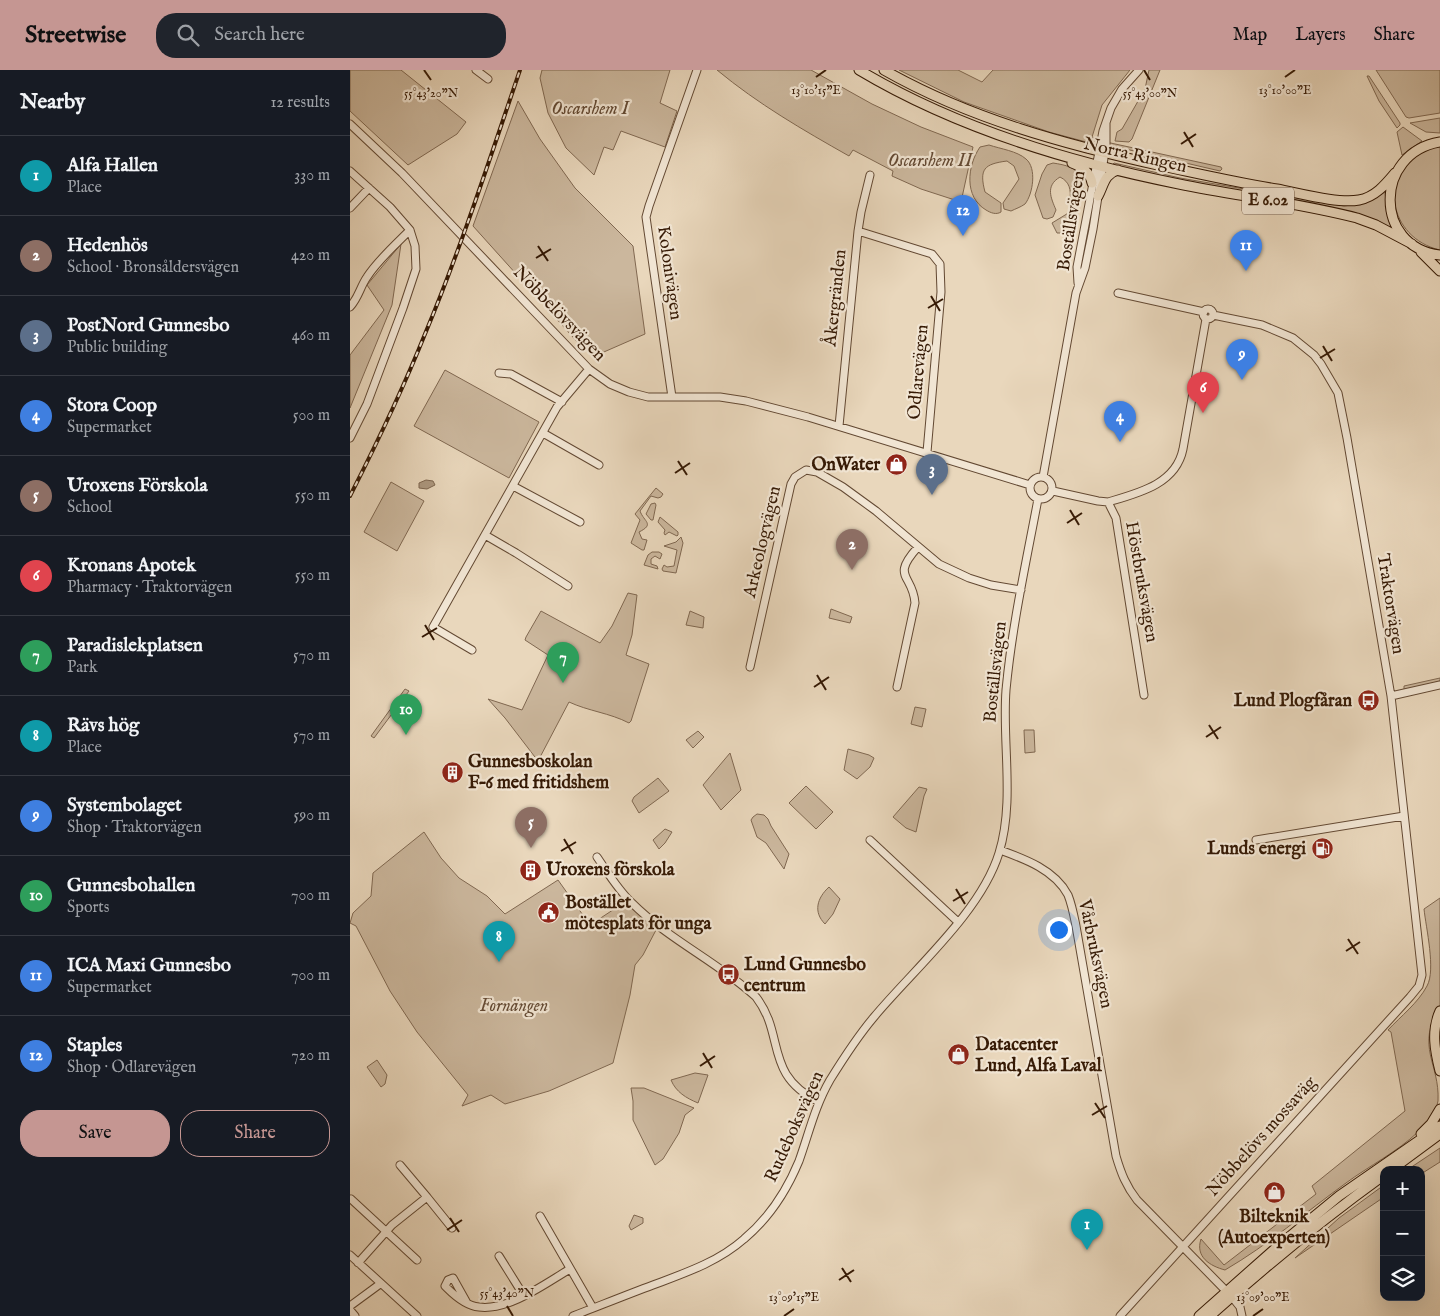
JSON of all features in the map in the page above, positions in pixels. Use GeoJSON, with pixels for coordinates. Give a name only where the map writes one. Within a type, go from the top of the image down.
{"type":"FeatureCollection","features":[{"type":"Feature","properties":{"kind":"main road","name":"Norra Ringen"},"geometry":{"type":"LineString","coordinates":[[859,70],[899,92],[946,114],[996,134],[1043,149],[1099,159],[1117,156],[1255,186],[1347,200],[1358,200],[1372,195],[1395,174],[1400,165],[1412,153],[1427,145],[1440,142]]}},
{"type":"Feature","properties":{"kind":"main road","name":"Norra Ringen"},"geometry":{"type":"LineString","coordinates":[[884,70],[925,91],[977,113],[1099,159],[1118,170],[1176,184],[1348,216],[1376,225],[1413,245]]}},
{"type":"Feature","properties":{"kind":"main road"},"geometry":{"type":"LineString","coordinates":[[1043,149],[1050,156],[1082,167],[1089,174],[1092,183]]}},
{"type":"Feature","properties":{"kind":"main road"},"geometry":{"type":"LineString","coordinates":[[1098,196],[1106,178],[1118,170]]}},
{"type":"Feature","properties":{"kind":"main road"},"geometry":{"type":"LineString","coordinates":[[1395,174],[1390,190],[1390,199],[1392,216],[1400,232],[1413,245],[1428,253],[1440,256]]}},
{"type":"Feature","properties":{"kind":"main road","name":"E 6.02"},"geometry":{"type":"LineString","coordinates":[[1413,245],[1440,271]]}},
{"type":"Feature","properties":{"kind":"main road"},"geometry":{"type":"LineString","coordinates":[[1440,1011],[1434,1033],[1435,1052],[1440,1071]]}},
{"type":"Feature","properties":{"kind":"main road"},"geometry":{"type":"LineString","coordinates":[[1210,1316],[1229,1294],[1327,1206],[1424,1132],[1440,1109]]}},
{"type":"Feature","properties":{"kind":"main road"},"geometry":{"type":"LineString","coordinates":[[1374,1171],[1440,1126]]}},
{"type":"Feature","properties":{"kind":"main road"},"geometry":{"type":"LineString","coordinates":[[1396,1166],[1440,1135]]}},
{"type":"Feature","properties":{"kind":"main road"},"geometry":{"type":"LineString","coordinates":[[1199,1316],[1380,1178]]}},
{"type":"Feature","properties":{"kind":"street"},"geometry":{"type":"LineString","coordinates":[[476,70],[488,79]]}},
{"type":"Feature","properties":{"kind":"street","name":"Kolonivägen"},"geometry":{"type":"LineString","coordinates":[[672,397],[646,218],[697,70]]}},
{"type":"Feature","properties":{"kind":"street"},"geometry":{"type":"LineString","coordinates":[[1099,159],[1111,108],[1122,90],[1139,70]]}},
{"type":"Feature","properties":{"kind":"street","name":"Nöbbelövsvägen"},"geometry":{"type":"LineString","coordinates":[[350,124],[421,192],[589,369],[610,384],[648,397],[720,398],[746,401],[927,452],[1030,485]]}},
{"type":"Feature","properties":{"kind":"street","name":"Boställsvägen"},"geometry":{"type":"LineString","coordinates":[[1078,286],[1077,267],[1092,183],[1099,159]]}},
{"type":"Feature","properties":{"kind":"street","name":"Boställsvägen"},"geometry":{"type":"LineString","coordinates":[[1043,477],[1078,286],[1085,268],[1098,196],[1099,159]]}},
{"type":"Feature","properties":{"kind":"street"},"geometry":{"type":"LineString","coordinates":[[350,170],[390,207],[410,230],[415,246],[416,269],[367,404],[350,438]]}},
{"type":"Feature","properties":{"kind":"street","name":"Åkergränden"},"geometry":{"type":"LineString","coordinates":[[838,426],[858,231],[870,175]]}},
{"type":"Feature","properties":{"kind":"street"},"geometry":{"type":"LineString","coordinates":[[350,208],[369,188]]}},
{"type":"Feature","properties":{"kind":"street"},"geometry":{"type":"LineString","coordinates":[[350,307],[357,299],[365,279],[372,270],[410,230]]}},
{"type":"Feature","properties":{"kind":"street","name":"Odlarevägen"},"geometry":{"type":"LineString","coordinates":[[858,231],[932,254],[940,264],[941,292],[927,452]]}},
{"type":"Feature","properties":{"kind":"street","name":"Traktorvägen"},"geometry":{"type":"LineString","coordinates":[[1118,293],[1205,316],[1207,310],[1210,310],[1214,315],[1262,325],[1293,338],[1314,355],[1332,381],[1342,407],[1391,696],[1422,975]]}},
{"type":"Feature","properties":{"kind":"street"},"geometry":{"type":"LineString","coordinates":[[1108,502],[1161,482],[1175,470],[1184,444],[1205,316]]}},
{"type":"Feature","properties":{"kind":"street"},"geometry":{"type":"LineString","coordinates":[[472,650],[433,627],[543,433],[562,402],[589,369]]}},
{"type":"Feature","properties":{"kind":"street"},"geometry":{"type":"LineString","coordinates":[[499,373],[511,374],[562,402]]}},
{"type":"Feature","properties":{"kind":"street"},"geometry":{"type":"LineString","coordinates":[[543,433],[599,465]]}},
{"type":"Feature","properties":{"kind":"street","name":"Arkeologvägen"},"geometry":{"type":"LineString","coordinates":[[750,667],[788,494],[791,484],[800,472],[806,470],[817,472],[843,487],[876,511],[939,564],[969,578],[1021,590]]}},
{"type":"Feature","properties":{"kind":"street"},"geometry":{"type":"LineString","coordinates":[[1043,477],[1051,482],[1052,491],[1046,499],[1038,499],[1032,494],[1030,485],[1034,479],[1043,477]]}},
{"type":"Feature","properties":{"kind":"street"},"geometry":{"type":"LineString","coordinates":[[513,486],[580,522]]}},
{"type":"Feature","properties":{"kind":"street","name":"Höstbruksvägen"},"geometry":{"type":"LineString","coordinates":[[1052,491],[1108,502],[1117,524],[1144,695]]}},
{"type":"Feature","properties":{"kind":"street","name":"Boställsvägen"},"geometry":{"type":"LineString","coordinates":[[1000,850],[1007,796],[1006,691],[1021,590],[1038,499]]}},
{"type":"Feature","properties":{"kind":"street"},"geometry":{"type":"LineString","coordinates":[[485,536],[568,586]]}},
{"type":"Feature","properties":{"kind":"street"},"geometry":{"type":"LineString","coordinates":[[897,687],[915,603],[904,568],[908,559],[918,547]]}},
{"type":"Feature","properties":{"kind":"street"},"geometry":{"type":"LineString","coordinates":[[1391,696],[1440,686]]}},
{"type":"Feature","properties":{"kind":"street"},"geometry":{"type":"LineString","coordinates":[[1256,840],[1404,816]]}},
{"type":"Feature","properties":{"kind":"street"},"geometry":{"type":"LineString","coordinates":[[870,840],[958,922]]}},
{"type":"Feature","properties":{"kind":"street","name":"Rudeboksvägen"},"geometry":{"type":"LineString","coordinates":[[572,1316],[703,1265],[745,1238],[765,1218],[791,1179],[819,1102],[831,1078],[872,1019],[958,922],[989,877],[1000,850]]}},
{"type":"Feature","properties":{"kind":"street","name":"Vårbruksvägen"},"geometry":{"type":"LineString","coordinates":[[1000,850],[1023,858],[1045,871],[1059,883],[1068,895],[1079,945],[1120,1172],[1128,1188],[1137,1200],[1240,1306],[1242,1316]]}},
{"type":"Feature","properties":{"kind":"street"},"geometry":{"type":"LineString","coordinates":[[597,857],[625,896],[637,908],[756,997],[765,1011],[778,1056],[786,1074],[799,1090],[819,1102]]}},
{"type":"Feature","properties":{"kind":"street","name":"Nöbbelövs mossaväg"},"geometry":{"type":"LineString","coordinates":[[1120,1316],[1410,997],[1419,986],[1422,975]]}},
{"type":"Feature","properties":{"kind":"street"},"geometry":{"type":"LineString","coordinates":[[400,1165],[452,1228]]}},
{"type":"Feature","properties":{"kind":"street"},"geometry":{"type":"LineString","coordinates":[[358,1263],[385,1231],[427,1197]]}},
{"type":"Feature","properties":{"kind":"street"},"geometry":{"type":"LineString","coordinates":[[351,1199],[417,1260]]}},
{"type":"Feature","properties":{"kind":"street"},"geometry":{"type":"LineString","coordinates":[[540,1216],[593,1308]]}},
{"type":"Feature","properties":{"kind":"street"},"geometry":{"type":"LineString","coordinates":[[350,1255],[417,1316]]}},
{"type":"Feature","properties":{"kind":"street"},"geometry":{"type":"LineString","coordinates":[[499,1256],[524,1296]]}},
{"type":"Feature","properties":{"kind":"street"},"geometry":{"type":"LineString","coordinates":[[467,1303],[477,1307],[489,1307],[509,1302],[524,1296],[570,1269]]}},
{"type":"Feature","properties":{"kind":"street"},"geometry":{"type":"LineString","coordinates":[[350,1306],[380,1284]]}},
{"type":"Feature","properties":{"kind":"street"},"geometry":{"type":"LineString","coordinates":[[350,1310],[355,1316]]}},
{"type":"Feature","properties":{"kind":"green space"},"geometry":{"type":"Polygon","coordinates":[[[350,70],[401,70],[466,122],[457,134],[408,165],[350,111],[350,70]]]}},
{"type":"Feature","properties":{"kind":"green space","name":"Oscarshem I"},"geometry":{"type":"Polygon","coordinates":[[[542,70],[670,70],[660,103],[677,111],[665,147],[621,131],[613,150],[604,147],[594,175],[566,148],[548,113],[540,78],[542,70]]]}},
{"type":"Feature","properties":{"kind":"green space","name":"Oscarshem II"},"geometry":{"type":"Polygon","coordinates":[[[717,70],[811,70],[872,104],[921,127],[973,147],[961,202],[921,189],[892,176],[893,171],[853,150],[849,156],[765,105],[717,70]]]}},
{"type":"Feature","properties":{"kind":"green space"},"geometry":{"type":"Polygon","coordinates":[[[899,70],[958,70],[982,82],[993,70],[1130,70],[1102,105],[1092,137],[1106,142],[1221,167],[1222,169],[1220,171],[1091,141],[1090,143],[1049,132],[964,102],[899,70]]]}},
{"type":"Feature","properties":{"kind":"green space"},"geometry":{"type":"Polygon","coordinates":[[[1149,70],[1160,70],[1132,139],[1129,142],[1115,141],[1117,132],[1122,129],[1145,89],[1149,70]]]}},
{"type":"Feature","properties":{"kind":"green space"},"geometry":{"type":"Polygon","coordinates":[[[1376,70],[1440,70],[1440,113],[1406,117],[1376,70]]]}},
{"type":"Feature","properties":{"kind":"green space"},"geometry":{"type":"Polygon","coordinates":[[[1367,76],[1369,76],[1400,123],[1397,128],[1379,101],[1367,76]]]}},
{"type":"Feature","properties":{"kind":"green space"},"geometry":{"type":"Polygon","coordinates":[[[518,101],[540,139],[575,188],[633,246],[645,334],[597,355],[580,345],[473,226],[518,101]]]}},
{"type":"Feature","properties":{"kind":"green space"},"geometry":{"type":"Polygon","coordinates":[[[1440,118],[1440,133],[1426,132],[1410,123],[1440,118]]]}},
{"type":"Feature","properties":{"kind":"green space"},"geometry":{"type":"Polygon","coordinates":[[[1403,127],[1422,141],[1402,155],[1397,132],[1403,127]]]}},
{"type":"Feature","properties":{"kind":"green space"},"geometry":{"type":"Polygon","coordinates":[[[989,145],[1022,156],[1032,168],[1033,181],[1028,200],[1025,204],[1011,211],[1004,209],[1003,203],[1019,179],[1014,166],[1007,161],[988,166],[983,173],[985,192],[1001,203],[1001,212],[994,213],[986,210],[974,197],[971,189],[970,172],[972,163],[980,147],[989,145]]]}},
{"type":"Feature","properties":{"kind":"green space"},"geometry":{"type":"Polygon","coordinates":[[[1440,146],[1440,250],[1422,243],[1409,233],[1400,219],[1395,204],[1395,189],[1400,174],[1410,160],[1425,150],[1440,146]]]}},
{"type":"Feature","properties":{"kind":"green space"},"geometry":{"type":"Polygon","coordinates":[[[1053,163],[1077,171],[1083,178],[1083,190],[1078,203],[1074,205],[1070,200],[1070,190],[1066,181],[1060,177],[1055,181],[1050,192],[1056,210],[1053,217],[1047,219],[1043,218],[1035,195],[1047,165],[1053,163]]]}},
{"type":"Feature","properties":{"kind":"green space"},"geometry":{"type":"Polygon","coordinates":[[[1114,163],[1180,178],[1344,206],[1366,203],[1385,192],[1387,211],[1394,228],[1356,213],[1181,180],[1112,165],[1114,163]]]}},
{"type":"Feature","properties":{"kind":"green space"},"geometry":{"type":"Polygon","coordinates":[[[1070,212],[1072,215],[1070,228],[1064,233],[1057,233],[1052,223],[1070,212]]]}},
{"type":"Feature","properties":{"kind":"green space"},"geometry":{"type":"Polygon","coordinates":[[[401,244],[392,305],[350,408],[350,355],[384,310],[367,285],[401,244]]]}},
{"type":"Feature","properties":{"kind":"green space"},"geometry":{"type":"Polygon","coordinates":[[[445,370],[539,422],[509,478],[414,426],[445,370]]]}},
{"type":"Feature","properties":{"kind":"green space"},"geometry":{"type":"Polygon","coordinates":[[[391,482],[424,501],[397,551],[364,532],[391,482]]]}},
{"type":"Feature","properties":{"kind":"green space"},"geometry":{"type":"Polygon","coordinates":[[[656,488],[663,494],[661,497],[651,496],[640,511],[647,523],[646,527],[639,532],[642,539],[647,540],[644,550],[642,550],[631,543],[640,520],[635,514],[656,488]]]}},
{"type":"Feature","properties":{"kind":"green space"},"geometry":{"type":"Polygon","coordinates":[[[655,503],[653,520],[651,520],[646,514],[651,504],[655,503]]]}},
{"type":"Feature","properties":{"kind":"green space"},"geometry":{"type":"Polygon","coordinates":[[[660,517],[678,532],[677,536],[669,532],[665,535],[665,530],[658,522],[660,517]]]}},
{"type":"Feature","properties":{"kind":"green space"},"geometry":{"type":"Polygon","coordinates":[[[681,537],[683,543],[676,573],[663,571],[664,565],[667,567],[674,566],[677,550],[664,546],[676,542],[681,537]]]}},
{"type":"Feature","properties":{"kind":"green space"},"geometry":{"type":"Polygon","coordinates":[[[652,552],[662,554],[660,559],[655,556],[651,559],[651,564],[657,566],[658,569],[644,565],[648,555],[652,552]]]}},
{"type":"Feature","properties":{"kind":"green space"},"geometry":{"type":"Polygon","coordinates":[[[628,593],[637,595],[632,635],[626,655],[649,664],[631,721],[629,723],[569,702],[538,761],[488,699],[522,710],[548,655],[525,640],[541,611],[600,643],[612,626],[628,593]]]}},
{"type":"Feature","properties":{"kind":"green space"},"geometry":{"type":"Polygon","coordinates":[[[831,609],[852,617],[850,623],[829,618],[831,609]]]}},
{"type":"Feature","properties":{"kind":"green space"},"geometry":{"type":"Polygon","coordinates":[[[690,611],[704,617],[703,628],[686,625],[690,611]]]}},
{"type":"Feature","properties":{"kind":"green space"},"geometry":{"type":"Polygon","coordinates":[[[1440,678],[1440,681],[1404,690],[1404,686],[1440,678]]]}},
{"type":"Feature","properties":{"kind":"green space"},"geometry":{"type":"Polygon","coordinates":[[[405,689],[409,691],[374,738],[371,736],[405,689]]]}},
{"type":"Feature","properties":{"kind":"green space"},"geometry":{"type":"Polygon","coordinates":[[[915,707],[926,709],[922,727],[911,724],[915,707]]]}},
{"type":"Feature","properties":{"kind":"green space"},"geometry":{"type":"Polygon","coordinates":[[[1024,730],[1034,730],[1035,752],[1025,753],[1024,730]]]}},
{"type":"Feature","properties":{"kind":"green space"},"geometry":{"type":"Polygon","coordinates":[[[698,731],[704,737],[693,748],[686,740],[698,731]]]}},
{"type":"Feature","properties":{"kind":"green space"},"geometry":{"type":"Polygon","coordinates":[[[848,749],[874,758],[870,767],[857,779],[844,770],[848,749]]]}},
{"type":"Feature","properties":{"kind":"green space"},"geometry":{"type":"Polygon","coordinates":[[[730,753],[741,790],[721,810],[703,785],[730,753]]]}},
{"type":"Feature","properties":{"kind":"green space"},"geometry":{"type":"Polygon","coordinates":[[[658,778],[669,791],[639,813],[632,801],[634,797],[658,778]]]}},
{"type":"Feature","properties":{"kind":"green space"},"geometry":{"type":"Polygon","coordinates":[[[806,786],[833,812],[816,829],[789,803],[806,786]]]}},
{"type":"Feature","properties":{"kind":"green space"},"geometry":{"type":"Polygon","coordinates":[[[919,787],[927,789],[916,832],[906,828],[893,817],[919,787]]]}},
{"type":"Feature","properties":{"kind":"green space"},"geometry":{"type":"Polygon","coordinates":[[[757,814],[764,815],[768,819],[789,854],[784,869],[766,843],[757,837],[751,820],[757,814]]]}},
{"type":"Feature","properties":{"kind":"green space"},"geometry":{"type":"Polygon","coordinates":[[[665,829],[672,832],[659,849],[653,840],[665,829]]]}},
{"type":"Feature","properties":{"kind":"green space","name":"Fornängen"},"geometry":{"type":"Polygon","coordinates":[[[424,832],[441,858],[459,878],[487,896],[505,914],[558,880],[590,925],[625,902],[656,930],[643,955],[635,965],[630,995],[613,1063],[549,1091],[505,1104],[491,1095],[462,1106],[468,1095],[417,1032],[390,991],[356,926],[350,923],[353,913],[371,896],[373,873],[424,832]]]}},
{"type":"Feature","properties":{"kind":"green space"},"geometry":{"type":"Polygon","coordinates":[[[829,887],[840,899],[833,914],[825,924],[819,915],[818,905],[819,900],[829,887]]]}},
{"type":"Feature","properties":{"kind":"green space"},"geometry":{"type":"Polygon","coordinates":[[[1440,898],[1440,1005],[1429,1033],[1430,1055],[1438,1088],[1438,1101],[1433,1114],[1418,1132],[1401,1146],[1346,1183],[1256,1250],[1225,1270],[1209,1263],[1200,1251],[1201,1239],[1224,1265],[1316,1194],[1312,1186],[1405,1111],[1391,1032],[1388,1030],[1414,1004],[1430,979],[1431,960],[1424,909],[1440,898]]]}},
{"type":"Feature","properties":{"kind":"green space"},"geometry":{"type":"Polygon","coordinates":[[[377,1060],[387,1075],[385,1084],[381,1087],[367,1067],[377,1060]]]}},
{"type":"Feature","properties":{"kind":"green space"},"geometry":{"type":"Polygon","coordinates":[[[695,1073],[708,1075],[698,1103],[682,1094],[671,1080],[695,1073]]]}},
{"type":"Feature","properties":{"kind":"green space"},"geometry":{"type":"Polygon","coordinates":[[[631,1088],[644,1088],[694,1108],[685,1115],[679,1133],[663,1159],[655,1165],[633,1120],[631,1088]]]}},
{"type":"Feature","properties":{"kind":"green space"},"geometry":{"type":"Polygon","coordinates":[[[1440,1148],[1440,1162],[1425,1171],[1425,1166],[1413,1166],[1440,1148]]]}},
{"type":"Feature","properties":{"kind":"green space"},"geometry":{"type":"Polygon","coordinates":[[[1380,1188],[1380,1200],[1295,1258],[1339,1218],[1380,1188]]]}},
{"type":"Feature","properties":{"kind":"green space"},"geometry":{"type":"Polygon","coordinates":[[[634,1215],[643,1218],[643,1223],[631,1230],[629,1226],[634,1215]]]}},
{"type":"Feature","properties":{"kind":"shaded area"},"geometry":{"type":"Polygon","coordinates":[[[426,480],[433,481],[435,485],[427,489],[419,488],[419,483],[426,480]]]}},
{"type":"Feature","properties":{"kind":"railway"},"geometry":{"type":"LineString","coordinates":[[350,496],[417,355],[475,203],[520,70]]}},
{"type":"Feature","properties":{"kind":"place","name":"Staples"},"geometry":{"type":"Point","coordinates":[963,236]}},
{"type":"Feature","properties":{"kind":"place","name":"ICA Maxi Gunnesbo"},"geometry":{"type":"Point","coordinates":[1246,271]}},
{"type":"Feature","properties":{"kind":"place","name":"Systembolaget"},"geometry":{"type":"Point","coordinates":[1242,380]}},
{"type":"Feature","properties":{"kind":"place","name":"Kronans Apotek"},"geometry":{"type":"Point","coordinates":[1203,413]}},
{"type":"Feature","properties":{"kind":"place","name":"Stora Coop"},"geometry":{"type":"Point","coordinates":[1120,442]}},
{"type":"Feature","properties":{"kind":"place","name":"OnWater"},"geometry":{"type":"Point","coordinates":[896,465]}},
{"type":"Feature","properties":{"kind":"place","name":"PostNord Gunnesbo"},"geometry":{"type":"Point","coordinates":[932,495]}},
{"type":"Feature","properties":{"kind":"place","name":"Hedenhös"},"geometry":{"type":"Point","coordinates":[852,570]}},
{"type":"Feature","properties":{"kind":"place","name":"Paradislekplatsen"},"geometry":{"type":"Point","coordinates":[563,683]}},
{"type":"Feature","properties":{"kind":"place","name":"Lund Plogfåran"},"geometry":{"type":"Point","coordinates":[1368,701]}},
{"type":"Feature","properties":{"kind":"place","name":"Gunnesbohallen"},"geometry":{"type":"Point","coordinates":[406,735]}},
{"type":"Feature","properties":{"kind":"place","name":"Gunnesboskolan F–6 med fritidshem"},"geometry":{"type":"Point","coordinates":[452,772]}},
{"type":"Feature","properties":{"kind":"place","name":"Uroxens Förskola"},"geometry":{"type":"Point","coordinates":[531,848]}},
{"type":"Feature","properties":{"kind":"place","name":"Lunds energi"},"geometry":{"type":"Point","coordinates":[1322,849]}},
{"type":"Feature","properties":{"kind":"place","name":"Uroxens förskola"},"geometry":{"type":"Point","coordinates":[530,870]}},
{"type":"Feature","properties":{"kind":"place","name":"Bostället mötesplats för unga"},"geometry":{"type":"Point","coordinates":[549,913]}},
{"type":"Feature","properties":{"kind":"place","name":"Rävs hög"},"geometry":{"type":"Point","coordinates":[499,962]}},
{"type":"Feature","properties":{"kind":"place","name":"Lund Gunnesbo centrum"},"geometry":{"type":"Point","coordinates":[728,975]}},
{"type":"Feature","properties":{"kind":"place","name":"Datacenter Lund, Alfa Laval"},"geometry":{"type":"Point","coordinates":[959,1055]}},
{"type":"Feature","properties":{"kind":"place","name":"Bilteknik (Autoexperten)"},"geometry":{"type":"Point","coordinates":[1274,1192]}},
{"type":"Feature","properties":{"kind":"place","name":"Alfa Hallen"},"geometry":{"type":"Point","coordinates":[1087,1250]}}]}
